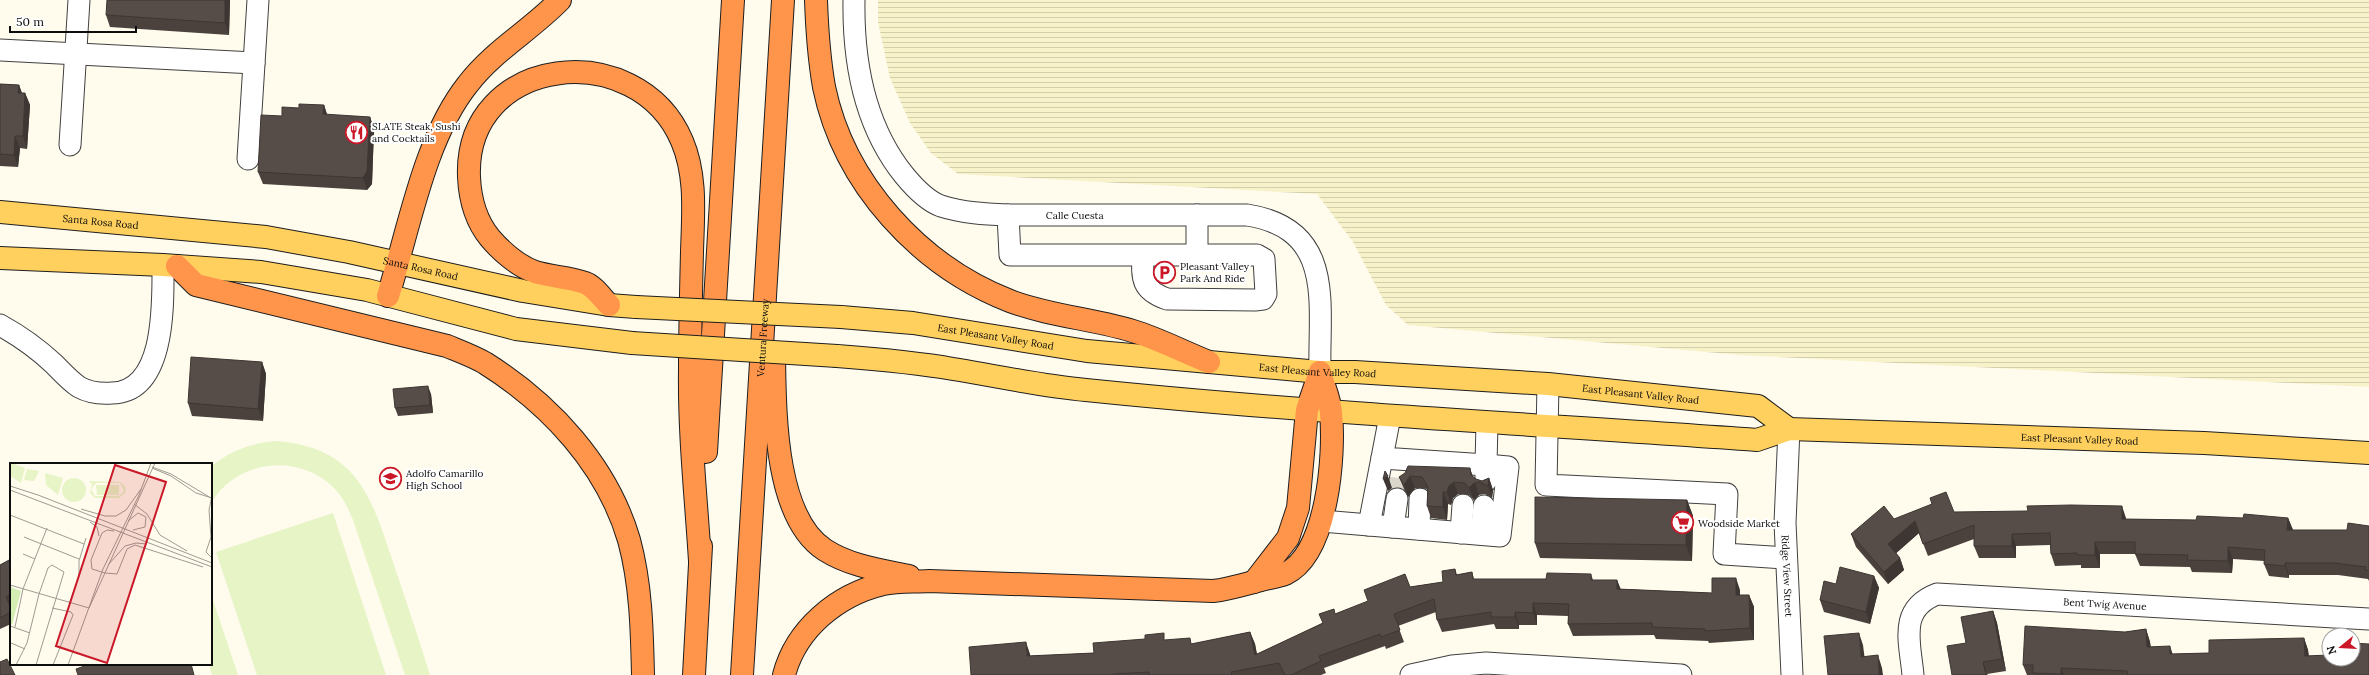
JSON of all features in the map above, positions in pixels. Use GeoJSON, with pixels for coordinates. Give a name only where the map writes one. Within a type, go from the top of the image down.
{"type":"FeatureCollection","features":[{"type":"Feature","properties":{"kind":"highway"},"geometry":{"type":"LineString","coordinates":[[388,296],[437,133],[452,106],[468,83],[501,50],[560,0]]}},
{"type":"Feature","properties":{"kind":"highway"},"geometry":{"type":"LineString","coordinates":[[694,675],[733,0]]}},
{"type":"Feature","properties":{"kind":"highway","name":"Ventura Freeway"},"geometry":{"type":"LineString","coordinates":[[742,675],[770,239],[783,0]]}},
{"type":"Feature","properties":{"kind":"highway"},"geometry":{"type":"LineString","coordinates":[[816,0],[817,42],[825,88],[836,126],[850,158],[868,188],[888,215],[912,240],[939,262],[972,284],[1011,302],[1138,333],[1209,362]]}},
{"type":"Feature","properties":{"kind":"highway"},"geometry":{"type":"LineString","coordinates":[[609,305],[587,283],[533,272],[517,262],[489,237],[477,218],[469,192],[468,158],[476,131],[490,108],[511,90],[533,78],[554,73],[573,71],[590,72],[617,78],[638,90],[658,106],[672,123],[681,140],[692,179],[690,372],[700,561]]}},
{"type":"Feature","properties":{"kind":"highway"},"geometry":{"type":"LineString","coordinates":[[770,239],[778,439],[785,485],[792,508],[812,538],[824,549],[837,556],[854,563],[929,581]]}},
{"type":"Feature","properties":{"kind":"highway"},"geometry":{"type":"LineString","coordinates":[[170,266],[196,285],[447,346],[484,363],[523,390],[541,405],[559,421],[592,463],[614,504],[629,540],[640,596],[643,675]]}},
{"type":"Feature","properties":{"kind":"highway"},"geometry":{"type":"LineString","coordinates":[[1254,582],[1288,538],[1298,508],[1307,410],[1320,372]]}},
{"type":"Feature","properties":{"kind":"highway"},"geometry":{"type":"LineString","coordinates":[[784,675],[787,663],[799,640],[815,621],[832,606],[862,591],[884,584],[929,581],[1190,592],[1213,591],[1285,574],[1302,558],[1322,521],[1331,453],[1331,411],[1320,372]]}},
{"type":"Feature","properties":{"kind":"main road","name":"Santa Rosa Road"},"geometry":{"type":"LineString","coordinates":[[0,212],[266,237],[398,263],[522,291],[609,305],[841,317]]}},
{"type":"Feature","properties":{"kind":"main road"},"geometry":{"type":"LineString","coordinates":[[0,258],[261,272],[388,296]]}},
{"type":"Feature","properties":{"kind":"main road","name":"East Pleasant Valley Road"},"geometry":{"type":"LineString","coordinates":[[388,296],[516,329],[632,343],[837,356],[944,367],[1083,390],[1307,410],[1757,440],[1790,429],[2204,443],[2369,454]]}},
{"type":"Feature","properties":{"kind":"main road","name":"East Pleasant Valley Road"},"geometry":{"type":"LineString","coordinates":[[841,317],[913,323],[1087,351],[1320,372],[1355,372],[1548,384],[1758,406],[1790,429]]}},
{"type":"Feature","properties":{"kind":"street"},"geometry":{"type":"LineString","coordinates":[[70,145],[79,0]]}},
{"type":"Feature","properties":{"kind":"street"},"geometry":{"type":"LineString","coordinates":[[248,158],[258,0]]}},
{"type":"Feature","properties":{"kind":"street","name":"Calle Cuesta"},"geometry":{"type":"LineString","coordinates":[[854,0],[856,54],[862,87],[873,125],[892,160],[914,187],[940,206],[973,214],[1247,215],[1265,218],[1284,228],[1300,240],[1312,257],[1321,294],[1318,335],[1320,372]]}},
{"type":"Feature","properties":{"kind":"street"},"geometry":{"type":"LineString","coordinates":[[0,50],[254,63]]}},
{"type":"Feature","properties":{"kind":"street"},"geometry":{"type":"LineString","coordinates":[[1008,215],[1010,255],[1143,254],[1197,254],[1260,256],[1265,265],[1265,297],[1255,300],[1167,299],[1155,294],[1145,285],[1142,276],[1143,254]]}},
{"type":"Feature","properties":{"kind":"street"},"geometry":{"type":"LineString","coordinates":[[1197,215],[1197,254]]}},
{"type":"Feature","properties":{"kind":"street"},"geometry":{"type":"LineString","coordinates":[[0,325],[34,346],[79,387],[95,394],[120,393],[132,388],[144,378],[155,357],[170,266]]}},
{"type":"Feature","properties":{"kind":"street"},"geometry":{"type":"LineString","coordinates":[[1548,384],[1546,484],[1727,494],[1724,554],[1786,558]]}},
{"type":"Feature","properties":{"kind":"street"},"geometry":{"type":"LineString","coordinates":[[1369,525],[1394,465],[1390,416]]}},
{"type":"Feature","properties":{"kind":"street"},"geometry":{"type":"LineString","coordinates":[[1476,472],[1487,423]]}},
{"type":"Feature","properties":{"kind":"street","name":"Ridge View Street"},"geometry":{"type":"LineString","coordinates":[[1790,429],[1785,522],[1792,675]]}},
{"type":"Feature","properties":{"kind":"street"},"geometry":{"type":"LineString","coordinates":[[1322,521],[1500,536],[1508,467],[1476,472],[1423,470],[1394,465]]}},
{"type":"Feature","properties":{"kind":"street"},"geometry":{"type":"LineString","coordinates":[[1393,527],[1397,498]]}},
{"type":"Feature","properties":{"kind":"street"},"geometry":{"type":"LineString","coordinates":[[1419,529],[1420,499]]}},
{"type":"Feature","properties":{"kind":"street"},"geometry":{"type":"LineString","coordinates":[[1463,505],[1471,533]]}},
{"type":"Feature","properties":{"kind":"street"},"geometry":{"type":"LineString","coordinates":[[1471,533],[1484,506]]}},
{"type":"Feature","properties":{"kind":"street","name":"Bent Twig Avenue"},"geometry":{"type":"LineString","coordinates":[[1913,675],[1908,626],[1911,615],[1926,598],[1936,594],[2369,619]]}},
{"type":"Feature","properties":{"kind":"street"},"geometry":{"type":"LineString","coordinates":[[1411,675],[1452,666],[1486,663],[1681,675]]}},
{"type":"Feature","properties":{"kind":"shaded area"},"geometry":{"type":"Polygon","coordinates":[[[878,0],[2369,0],[2369,387],[1740,355],[1408,325],[1386,305],[1353,242],[1317,194],[958,174],[931,153],[910,123],[890,78],[878,22],[878,0]]]}},
{"type":"Feature","properties":{"kind":"green space"},"geometry":{"type":"Polygon","coordinates":[[[277,441],[305,446],[327,454],[345,466],[358,482],[379,520],[430,675],[405,675],[353,520],[345,503],[334,488],[320,477],[304,469],[287,466],[269,466],[252,470],[236,477],[222,488],[212,502],[212,466],[226,456],[242,448],[277,441]]]}},
{"type":"Feature","properties":{"kind":"green space"},"geometry":{"type":"Polygon","coordinates":[[[333,513],[386,675],[257,675],[216,552],[333,513]]]}},
{"type":"Feature","properties":{"kind":"green space"},"geometry":{"type":"Polygon","coordinates":[[[212,597],[238,675],[212,675],[209,665],[212,665],[212,597]]]}},
{"type":"Feature","properties":{"kind":"building"},"geometry":{"type":"Polygon","coordinates":[[[107,0],[225,0],[225,23],[106,15],[107,0]]]}},
{"type":"Feature","properties":{"kind":"building"},"geometry":{"type":"Polygon","coordinates":[[[0,84],[19,85],[18,93],[25,93],[23,136],[15,136],[14,155],[0,154],[0,84]]]}},
{"type":"Feature","properties":{"kind":"building"},"geometry":{"type":"Polygon","coordinates":[[[299,104],[324,105],[323,114],[370,117],[367,171],[363,178],[258,172],[261,115],[282,116],[282,107],[299,108],[299,104]]]}},
{"type":"Feature","properties":{"kind":"building"},"geometry":{"type":"Polygon","coordinates":[[[191,357],[262,362],[258,409],[188,403],[191,357]]]}},
{"type":"Feature","properties":{"kind":"building"},"geometry":{"type":"Polygon","coordinates":[[[428,386],[430,405],[395,408],[393,389],[428,386]]]}},
{"type":"Feature","properties":{"kind":"building"},"geometry":{"type":"Polygon","coordinates":[[[1408,466],[1470,468],[1471,475],[1476,479],[1482,481],[1489,478],[1488,486],[1480,482],[1474,483],[1469,488],[1465,483],[1454,482],[1449,486],[1447,492],[1443,492],[1443,507],[1427,506],[1428,487],[1422,477],[1410,476],[1404,485],[1399,477],[1405,473],[1408,466]]]}},
{"type":"Feature","properties":{"kind":"building"},"geometry":{"type":"Polygon","coordinates":[[[1385,471],[1388,476],[1383,479],[1385,471]]]}},
{"type":"Feature","properties":{"kind":"building"},"geometry":{"type":"Polygon","coordinates":[[[1946,492],[1954,512],[2028,511],[2027,506],[2122,506],[2122,519],[2196,520],[2197,516],[2243,518],[2244,514],[2288,518],[2287,530],[2347,530],[2348,523],[2369,526],[2369,570],[2365,570],[2366,567],[2334,563],[2285,563],[2285,566],[2264,564],[2265,550],[2228,547],[2228,561],[2187,560],[2188,555],[2135,554],[2135,542],[2095,542],[2095,555],[2077,555],[2077,553],[2051,554],[2050,533],[2012,534],[2012,546],[1974,546],[1974,525],[1923,544],[1915,521],[1888,544],[1900,558],[1884,572],[1851,534],[1884,506],[1894,519],[1932,504],[1930,498],[1946,492]]]}},
{"type":"Feature","properties":{"kind":"building"},"geometry":{"type":"Polygon","coordinates":[[[1535,497],[1687,500],[1686,545],[1535,543],[1535,497]]]}},
{"type":"Feature","properties":{"kind":"building"},"geometry":{"type":"Polygon","coordinates":[[[10,560],[10,595],[6,597],[10,605],[10,613],[0,618],[0,565],[10,560]]]}},
{"type":"Feature","properties":{"kind":"building"},"geometry":{"type":"Polygon","coordinates":[[[1840,567],[1874,576],[1866,612],[1820,600],[1824,581],[1836,584],[1840,567]]]}},
{"type":"Feature","properties":{"kind":"building"},"geometry":{"type":"Polygon","coordinates":[[[1455,569],[1456,575],[1472,572],[1473,579],[1546,579],[1547,573],[1591,574],[1591,580],[1617,580],[1617,589],[1712,593],[1712,578],[1736,578],[1736,595],[1749,595],[1750,628],[1705,631],[1705,629],[1652,627],[1652,623],[1568,624],[1569,604],[1533,603],[1533,613],[1515,612],[1515,617],[1491,617],[1491,612],[1437,620],[1434,599],[1394,614],[1400,630],[1381,637],[1380,634],[1319,656],[1321,661],[1291,675],[1285,675],[1279,663],[1231,672],[1232,675],[1149,675],[1149,672],[1113,675],[971,675],[969,647],[1026,642],[1027,656],[1094,653],[1093,643],[1145,639],[1145,635],[1164,633],[1164,640],[1190,638],[1191,644],[1250,632],[1255,655],[1323,623],[1319,614],[1334,609],[1335,614],[1368,601],[1364,590],[1405,574],[1410,587],[1443,582],[1442,571],[1455,569]]]}},
{"type":"Feature","properties":{"kind":"building"},"geometry":{"type":"Polygon","coordinates":[[[1993,611],[2002,659],[1983,662],[1986,675],[1952,675],[1947,646],[1966,643],[1961,617],[1993,611]]]}},
{"type":"Feature","properties":{"kind":"building"},"geometry":{"type":"Polygon","coordinates":[[[2025,626],[2125,632],[2146,629],[2147,647],[2170,646],[2170,654],[2209,653],[2209,640],[2304,638],[2305,656],[2321,655],[2321,667],[2361,667],[2361,644],[2369,644],[2369,675],[2128,675],[2127,671],[2061,668],[2061,674],[2033,673],[2033,665],[2023,665],[2025,626]]]}},
{"type":"Feature","properties":{"kind":"building"},"geometry":{"type":"Polygon","coordinates":[[[1859,633],[1861,657],[1878,655],[1879,675],[1828,675],[1824,636],[1859,633]]]}},
{"type":"Feature","properties":{"kind":"building"},"geometry":{"type":"Polygon","coordinates":[[[7,659],[15,675],[0,675],[0,662],[7,659]]]}},
{"type":"Feature","properties":{"kind":"building"},"geometry":{"type":"Polygon","coordinates":[[[87,665],[191,665],[194,675],[78,675],[76,669],[87,665]]]}},
{"type":"Feature","properties":{"kind":"tunnel"},"geometry":{"type":"LineString","coordinates":[[1397,499],[1400,478]]}},
{"type":"Feature","properties":{"kind":"place","name":"SLATE Steak, Sushi and Cocktails"},"geometry":{"type":"Point","coordinates":[357,132]}},
{"type":"Feature","properties":{"kind":"place","name":"Pleasant Valley Park And Ride"},"geometry":{"type":"Point","coordinates":[1165,272]}},
{"type":"Feature","properties":{"kind":"place","name":"Adolfo Camarillo High School"},"geometry":{"type":"Point","coordinates":[390,479]}},
{"type":"Feature","properties":{"kind":"place","name":"Woodside Market"},"geometry":{"type":"Point","coordinates":[1682,523]}}]}
